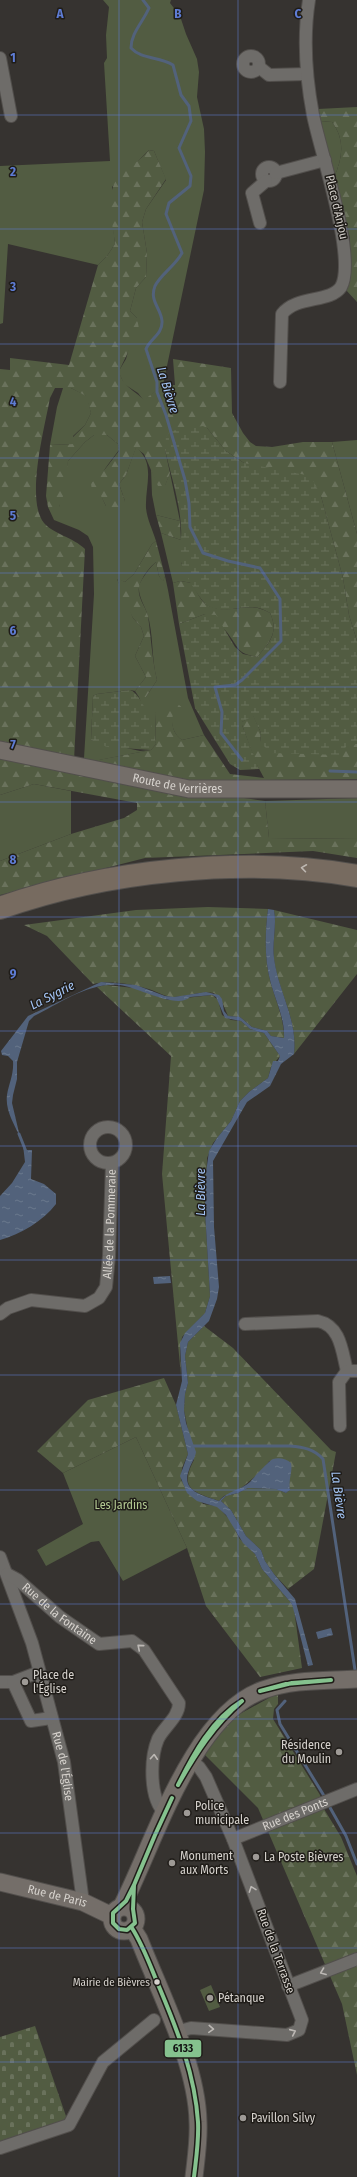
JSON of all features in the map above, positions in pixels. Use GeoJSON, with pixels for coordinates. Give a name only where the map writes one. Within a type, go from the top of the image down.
{"type":"FeatureCollection","features":[{"type":"Feature","properties":{"kind":"highway"},"geometry":{"type":"LineString","coordinates":[[0,908],[59,890],[116,878],[176,870],[292,867],[352,872]]}},
{"type":"Feature","properties":{"kind":"highway"},"geometry":{"type":"LineString","coordinates":[[0,921],[37,909],[94,896],[156,886],[194,882],[294,882],[357,890]]}},
{"type":"Feature","properties":{"kind":"street","name":"Place d'Anjou"},"geometry":{"type":"LineString","coordinates":[[280,382],[282,314],[288,306],[332,294],[341,287],[345,270],[346,238],[313,116],[308,74],[305,24],[309,0]]}},
{"type":"Feature","properties":{"kind":"street"},"geometry":{"type":"LineString","coordinates":[[0,58],[11,116]]}},
{"type":"Feature","properties":{"kind":"street"},"geometry":{"type":"LineString","coordinates":[[259,67],[269,75],[308,74]]}},
{"type":"Feature","properties":{"kind":"street"},"geometry":{"type":"LineString","coordinates":[[260,223],[252,193],[266,181],[270,182],[275,179],[276,173],[325,160]]}},
{"type":"Feature","properties":{"kind":"street","name":"Route de Verrières"},"geometry":{"type":"LineString","coordinates":[[0,750],[189,790],[357,789]]}},
{"type":"Feature","properties":{"kind":"street","name":"Allée de la Pommeraie"},"geometry":{"type":"LineString","coordinates":[[0,1314],[8,1308],[31,1300],[85,1306],[99,1298],[106,1287],[109,1256],[112,1163]]}},
{"type":"Feature","properties":{"kind":"street"},"geometry":{"type":"LineString","coordinates":[[245,1324],[318,1322],[326,1323],[332,1328],[339,1339],[352,1371],[339,1382],[340,1426]]}},
{"type":"Feature","properties":{"kind":"street","name":"Rue de l'Église"},"geometry":{"type":"LineString","coordinates":[[0,1557],[32,1643],[38,1672],[64,1762],[83,1902]]}},
{"type":"Feature","properties":{"kind":"street","name":"Rue de la Fontaine"},"geometry":{"type":"LineString","coordinates":[[7,1574],[18,1580],[60,1617],[99,1644],[132,1641],[144,1650],[178,1703],[179,1710],[161,1735],[155,1749],[153,1783],[154,1796],[165,1813]]}},
{"type":"Feature","properties":{"kind":"street"},"geometry":{"type":"LineString","coordinates":[[0,1682],[13,1682],[38,1672]]}},
{"type":"Feature","properties":{"kind":"street"},"geometry":{"type":"LineString","coordinates":[[194,2177],[198,2122],[192,2078],[176,2032],[139,1939],[132,1928],[125,1931],[117,1929],[112,1923],[122,1911],[165,1813],[192,1760],[204,1740],[224,1716],[247,1697],[274,1686],[298,1682],[357,1679]]}},
{"type":"Feature","properties":{"kind":"street"},"geometry":{"type":"LineString","coordinates":[[13,1682],[31,1721],[51,1718]]}},
{"type":"Feature","properties":{"kind":"street","name":"Rue de la Terrasse"},"geometry":{"type":"LineString","coordinates":[[176,2032],[191,2028],[287,2035],[294,2033],[301,2027],[302,2020],[233,1839],[206,1777],[200,1767],[192,1760]]}},
{"type":"Feature","properties":{"kind":"street","name":"Rue des Ponts"},"geometry":{"type":"LineString","coordinates":[[233,1839],[357,1788]]}},
{"type":"Feature","properties":{"kind":"street","name":"Rue de Paris"},"geometry":{"type":"LineString","coordinates":[[0,1882],[122,1911]]}},
{"type":"Feature","properties":{"kind":"street"},"geometry":{"type":"LineString","coordinates":[[288,1986],[357,1959]]}},
{"type":"Feature","properties":{"kind":"street"},"geometry":{"type":"LineString","coordinates":[[0,2148],[68,2125],[103,2062],[154,2020]]}},
{"type":"Feature","properties":{"kind":"green space"},"geometry":{"type":"Polygon","coordinates":[[[103,0],[171,0],[170,3],[180,16],[197,59],[199,72],[197,97],[204,129],[204,190],[163,385],[144,401],[138,393],[124,384],[120,375],[120,369],[126,359],[137,318],[130,311],[136,288],[146,277],[147,253],[142,222],[146,209],[166,180],[154,151],[149,150],[112,187],[112,216],[115,244],[107,256],[98,265],[8,244],[3,323],[0,324],[0,166],[110,161],[104,63],[107,58],[106,35],[109,7],[103,0]]]}},
{"type":"Feature","properties":{"kind":"green space"},"geometry":{"type":"Polygon","coordinates":[[[357,107],[357,302],[346,290],[350,238],[334,177],[341,156],[341,142],[332,122],[320,121],[318,109],[357,107]]]}},
{"type":"Feature","properties":{"kind":"green space"},"geometry":{"type":"Polygon","coordinates":[[[320,121],[332,122],[341,142],[341,156],[334,177],[320,121]]]}},
{"type":"Feature","properties":{"kind":"green space"},"geometry":{"type":"Polygon","coordinates":[[[149,150],[154,151],[166,179],[146,209],[142,222],[147,253],[146,277],[136,288],[130,311],[137,318],[139,329],[120,369],[120,375],[128,387],[144,400],[163,385],[175,385],[173,359],[231,368],[232,413],[243,433],[250,442],[256,446],[272,447],[303,442],[332,442],[357,534],[357,641],[349,615],[343,578],[321,496],[244,463],[226,451],[207,428],[165,450],[170,473],[165,486],[158,486],[144,454],[136,448],[126,475],[119,484],[125,501],[115,514],[106,506],[100,494],[92,492],[91,483],[119,451],[118,444],[107,435],[94,435],[85,442],[68,461],[66,488],[59,507],[48,507],[46,496],[50,445],[73,444],[73,437],[85,425],[91,413],[86,396],[71,388],[55,388],[50,398],[41,444],[36,481],[36,498],[39,512],[44,523],[52,530],[85,549],[74,760],[0,744],[0,369],[10,370],[10,358],[69,365],[98,265],[107,256],[115,244],[111,218],[111,200],[114,183],[149,150]]]}},
{"type":"Feature","properties":{"kind":"green space"},"geometry":{"type":"Polygon","coordinates":[[[63,388],[71,388],[87,396],[91,413],[85,425],[73,436],[73,444],[50,445],[57,407],[63,388]]]}},
{"type":"Feature","properties":{"kind":"green space"},"geometry":{"type":"Polygon","coordinates":[[[203,426],[207,428],[226,451],[244,463],[306,475],[314,482],[321,496],[343,578],[349,615],[357,641],[357,744],[347,745],[341,755],[271,753],[260,742],[261,733],[253,716],[242,722],[242,725],[259,769],[240,770],[230,764],[195,708],[179,624],[205,614],[216,615],[235,647],[243,654],[257,657],[272,637],[274,626],[270,613],[262,609],[246,607],[224,610],[208,606],[197,592],[182,566],[180,554],[181,532],[179,509],[165,450],[166,437],[170,431],[203,426]]]}},
{"type":"Feature","properties":{"kind":"green space"},"geometry":{"type":"Polygon","coordinates":[[[94,435],[107,435],[118,444],[119,450],[101,476],[100,489],[106,506],[125,501],[119,484],[126,475],[136,447],[146,460],[148,475],[146,508],[156,541],[152,544],[134,574],[125,582],[117,579],[133,618],[141,627],[144,636],[135,656],[146,677],[135,691],[130,690],[97,694],[93,696],[91,740],[140,751],[151,750],[94,761],[85,760],[84,758],[94,594],[93,547],[88,536],[79,530],[54,520],[48,507],[59,507],[68,461],[85,442],[94,435]]]}},
{"type":"Feature","properties":{"kind":"green space"},"geometry":{"type":"Polygon","coordinates":[[[357,440],[357,534],[332,442],[357,440]]]}},
{"type":"Feature","properties":{"kind":"green space"},"geometry":{"type":"Polygon","coordinates":[[[151,469],[159,486],[165,485],[170,473],[180,521],[156,515],[152,495],[151,469]]]}},
{"type":"Feature","properties":{"kind":"green space"},"geometry":{"type":"Polygon","coordinates":[[[156,515],[180,521],[181,540],[161,533],[156,515]]]}},
{"type":"Feature","properties":{"kind":"green space"},"geometry":{"type":"Polygon","coordinates":[[[161,533],[181,540],[181,563],[192,583],[180,581],[173,583],[161,533]]]}},
{"type":"Feature","properties":{"kind":"green space"},"geometry":{"type":"Polygon","coordinates":[[[156,541],[165,576],[163,582],[159,576],[156,562],[144,576],[140,585],[139,593],[148,616],[157,680],[146,697],[139,697],[135,691],[146,677],[135,656],[144,636],[141,627],[133,618],[123,599],[117,578],[125,582],[134,574],[152,544],[156,541]]]}},
{"type":"Feature","properties":{"kind":"green space"},"geometry":{"type":"Polygon","coordinates":[[[156,562],[159,576],[163,581],[165,576],[188,698],[204,735],[182,740],[176,735],[172,725],[172,714],[185,710],[155,713],[156,744],[139,697],[146,697],[157,680],[149,621],[140,597],[139,586],[144,576],[156,562]]]}},
{"type":"Feature","properties":{"kind":"green space"},"geometry":{"type":"Polygon","coordinates":[[[180,581],[192,583],[201,599],[209,606],[218,609],[254,607],[270,613],[274,626],[272,636],[257,657],[242,652],[227,632],[205,614],[179,624],[173,583],[180,581]]]}},
{"type":"Feature","properties":{"kind":"green space"},"geometry":{"type":"Polygon","coordinates":[[[130,690],[139,698],[147,713],[153,730],[156,744],[151,750],[107,747],[91,740],[93,696],[97,694],[130,690]]]}},
{"type":"Feature","properties":{"kind":"green space"},"geometry":{"type":"Polygon","coordinates":[[[179,705],[185,710],[184,717],[173,714],[172,721],[175,732],[179,738],[182,740],[204,735],[230,774],[264,778],[256,763],[242,725],[242,722],[253,715],[261,733],[260,742],[357,744],[357,779],[265,780],[267,786],[188,787],[93,761],[151,750],[156,744],[155,713],[163,707],[179,705]]]}},
{"type":"Feature","properties":{"kind":"green space"},"geometry":{"type":"Polygon","coordinates":[[[0,759],[72,773],[265,801],[269,838],[357,839],[357,858],[313,851],[145,858],[0,895],[0,861],[71,834],[124,818],[137,810],[137,803],[34,784],[0,795],[0,759]]]}},
{"type":"Feature","properties":{"kind":"green space"},"geometry":{"type":"Polygon","coordinates":[[[34,784],[71,791],[71,834],[0,861],[0,795],[34,784]]]}},
{"type":"Feature","properties":{"kind":"green space"},"geometry":{"type":"Polygon","coordinates":[[[357,798],[357,839],[269,838],[265,801],[357,798]]]}},
{"type":"Feature","properties":{"kind":"green space"},"geometry":{"type":"Polygon","coordinates":[[[208,907],[268,909],[266,927],[267,965],[281,1017],[284,1038],[271,1036],[267,1031],[252,1027],[240,1017],[228,1016],[223,1004],[214,993],[199,993],[174,997],[126,984],[105,982],[93,984],[47,936],[24,925],[136,910],[208,907]]]}},
{"type":"Feature","properties":{"kind":"green space"},"geometry":{"type":"Polygon","coordinates":[[[274,910],[357,930],[357,974],[294,1054],[293,1029],[279,983],[274,959],[274,910]]]}},
{"type":"Feature","properties":{"kind":"green space"},"geometry":{"type":"Polygon","coordinates":[[[106,985],[134,988],[168,1000],[212,995],[218,1000],[222,1015],[231,1020],[241,1021],[250,1029],[264,1033],[280,1056],[271,1067],[268,1078],[249,1092],[240,1101],[231,1121],[213,1143],[207,1158],[205,1211],[210,1296],[205,1313],[182,1337],[180,1350],[181,1376],[162,1174],[171,1056],[97,987],[106,985]]]}},
{"type":"Feature","properties":{"kind":"green space"},"geometry":{"type":"Polygon","coordinates":[[[204,1326],[233,1348],[331,1450],[336,1452],[314,1569],[288,1589],[274,1574],[265,1561],[261,1550],[246,1536],[231,1510],[221,1501],[226,1496],[238,1493],[248,1488],[276,1489],[286,1493],[290,1490],[288,1480],[291,1473],[269,1461],[259,1473],[243,1486],[235,1492],[224,1496],[219,1501],[196,1492],[189,1484],[189,1470],[194,1460],[184,1410],[185,1394],[188,1383],[185,1356],[188,1342],[204,1326]]]}},
{"type":"Feature","properties":{"kind":"green space"},"geometry":{"type":"Polygon","coordinates":[[[164,1378],[176,1405],[188,1454],[182,1468],[181,1480],[203,1504],[217,1506],[231,1521],[239,1538],[255,1554],[262,1569],[292,1604],[294,1609],[302,1668],[260,1677],[206,1606],[187,1548],[136,1437],[63,1473],[37,1451],[88,1400],[164,1378]]]}},
{"type":"Feature","properties":{"kind":"green space","name":"Les Jardins"},"geometry":{"type":"Polygon","coordinates":[[[136,1437],[187,1548],[123,1581],[99,1541],[91,1542],[46,1566],[37,1550],[83,1524],[63,1473],[136,1437]]]}},
{"type":"Feature","properties":{"kind":"green space"},"geometry":{"type":"Polygon","coordinates":[[[278,1693],[278,1704],[274,1709],[273,1719],[320,1795],[324,1809],[341,1837],[357,1876],[357,2075],[342,2004],[258,1808],[203,1753],[229,1720],[278,1693]]]}},
{"type":"Feature","properties":{"kind":"green space","name":"Pétanque"},"geometry":{"type":"Polygon","coordinates":[[[211,1985],[220,2007],[209,2011],[200,1990],[211,1985]]]}},
{"type":"Feature","properties":{"kind":"green space"},"geometry":{"type":"Polygon","coordinates":[[[35,2026],[68,2122],[0,2145],[0,2037],[35,2026]]]}},
{"type":"Feature","properties":{"kind":"water"},"geometry":{"type":"Polygon","coordinates":[[[268,909],[274,910],[274,958],[279,982],[293,1029],[294,1054],[281,1064],[270,1086],[247,1102],[213,1161],[214,1227],[219,1287],[217,1299],[209,1321],[188,1342],[185,1356],[188,1383],[185,1394],[184,1410],[186,1423],[196,1452],[187,1477],[188,1483],[195,1492],[219,1501],[226,1495],[250,1482],[273,1459],[283,1459],[291,1463],[290,1490],[286,1493],[276,1489],[248,1488],[238,1493],[226,1496],[221,1501],[231,1510],[246,1536],[261,1550],[265,1561],[274,1574],[295,1599],[313,1665],[308,1666],[292,1604],[262,1569],[255,1554],[243,1543],[226,1515],[217,1507],[197,1501],[187,1493],[180,1476],[188,1454],[176,1405],[182,1381],[180,1343],[185,1333],[205,1313],[210,1296],[205,1211],[205,1180],[209,1151],[217,1138],[231,1121],[240,1101],[249,1092],[268,1078],[273,1061],[278,1061],[280,1056],[264,1033],[250,1029],[241,1021],[225,1018],[216,997],[212,995],[190,997],[184,1000],[176,1001],[157,997],[120,985],[97,987],[76,994],[101,982],[136,985],[165,996],[174,997],[206,992],[219,995],[222,999],[224,1011],[228,1016],[240,1017],[252,1027],[267,1031],[271,1036],[284,1038],[282,1017],[271,984],[266,956],[266,927],[268,909]]]}},
{"type":"Feature","properties":{"kind":"water"},"geometry":{"type":"Polygon","coordinates":[[[74,995],[34,1016],[29,1021],[17,1062],[17,1079],[12,1103],[20,1137],[10,1117],[7,1106],[7,1095],[13,1070],[13,1061],[8,1056],[2,1055],[1,1051],[28,1016],[74,995]]]}},
{"type":"Feature","properties":{"kind":"water"},"geometry":{"type":"Polygon","coordinates":[[[23,1145],[27,1150],[32,1150],[31,1179],[44,1184],[56,1194],[56,1204],[45,1216],[31,1226],[0,1240],[0,1196],[12,1183],[25,1162],[23,1145]]]}},
{"type":"Feature","properties":{"kind":"water"},"geometry":{"type":"Polygon","coordinates":[[[170,1276],[171,1283],[154,1284],[153,1277],[170,1276]]]}},
{"type":"Feature","properties":{"kind":"water"},"geometry":{"type":"Polygon","coordinates":[[[331,1628],[333,1635],[318,1639],[316,1632],[331,1628]]]}},
{"type":"Feature","properties":{"kind":"waterway","name":"La Bièvre"},"geometry":{"type":"LineString","coordinates":[[143,0],[149,8],[135,32],[131,48],[135,52],[168,62],[173,65],[181,95],[189,106],[191,121],[179,148],[191,176],[190,186],[169,203],[166,214],[182,253],[155,286],[153,296],[161,316],[162,326],[146,349],[157,382],[157,392],[166,415],[185,480],[189,503],[190,527],[203,553],[228,561],[260,568],[280,599],[281,641],[242,680],[235,685],[215,687],[222,712],[221,733],[242,760]]}},
{"type":"Feature","properties":{"kind":"waterway"},"geometry":{"type":"LineString","coordinates":[[330,771],[357,772]]}},
{"type":"Feature","properties":{"kind":"waterway","name":"La Sygrie"},"geometry":{"type":"LineString","coordinates":[[19,1134],[25,1149]]}},
{"type":"Feature","properties":{"kind":"waterway","name":"La Bièvre"},"geometry":{"type":"LineString","coordinates":[[192,1446],[295,1446],[312,1451],[323,1459],[355,1670]]}},
{"type":"Feature","properties":{"kind":"waterway"},"geometry":{"type":"LineString","coordinates":[[285,1701],[277,1710],[280,1724],[326,1799]]}},
{"type":"Feature","properties":{"kind":"waterway"},"geometry":{"type":"LineString","coordinates":[[328,1804],[346,1836],[357,1864]]}},
{"type":"Feature","properties":{"kind":"transit line","name":"6133"},"geometry":{"type":"LineString","coordinates":[[260,1691],[286,1684],[331,1680]]}},
{"type":"Feature","properties":{"kind":"transit line","name":"6133"},"geometry":{"type":"LineString","coordinates":[[260,1691],[292,1683],[331,1680]]}},
{"type":"Feature","properties":{"kind":"transit line","name":"6133"},"geometry":{"type":"LineString","coordinates":[[178,1785],[204,1738],[221,1718],[242,1701]]}},
{"type":"Feature","properties":{"kind":"transit line","name":"6133"},"geometry":{"type":"LineString","coordinates":[[178,1785],[206,1740],[232,1710],[242,1701]]}},
{"type":"Feature","properties":{"kind":"transit line","name":"6133"},"geometry":{"type":"LineString","coordinates":[[155,1835],[172,1798]]}},
{"type":"Feature","properties":{"kind":"transit line","name":"6133"},"geometry":{"type":"LineString","coordinates":[[155,1835],[172,1798]]}},
{"type":"Feature","properties":{"kind":"transit line","name":"6133"},"geometry":{"type":"LineString","coordinates":[[134,1885],[155,1835]]}},
{"type":"Feature","properties":{"kind":"transit line","name":"6133"},"geometry":{"type":"LineString","coordinates":[[134,1885],[155,1835]]}},
{"type":"Feature","properties":{"kind":"transit line","name":"6133"},"geometry":{"type":"LineString","coordinates":[[134,1885],[133,1909],[135,1923],[127,1930],[119,1929],[113,1923],[113,1913],[126,1901],[134,1885]]}},
{"type":"Feature","properties":{"kind":"transit line","name":"6133"},"geometry":{"type":"LineString","coordinates":[[132,1928],[144,1950],[167,2005],[185,2054],[193,2087],[198,2122],[198,2143],[194,2177]]}},
{"type":"Feature","properties":{"kind":"place","name":"Place de l'Église"},"geometry":{"type":"Point","coordinates":[25,1682]}},
{"type":"Feature","properties":{"kind":"place","name":"Résidence du Moulin"},"geometry":{"type":"Point","coordinates":[339,1752]}},
{"type":"Feature","properties":{"kind":"place","name":"Police municipale"},"geometry":{"type":"Point","coordinates":[187,1813]}},
{"type":"Feature","properties":{"kind":"place","name":"La Poste Bièvres"},"geometry":{"type":"Point","coordinates":[256,1857]}},
{"type":"Feature","properties":{"kind":"place","name":"Monument aux Morts"},"geometry":{"type":"Point","coordinates":[172,1863]}},
{"type":"Feature","properties":{"kind":"place","name":"Mairie de Bièvres"},"geometry":{"type":"Point","coordinates":[157,1982]}},
{"type":"Feature","properties":{"kind":"place","name":"Pétanque"},"geometry":{"type":"Point","coordinates":[210,1998]}},
{"type":"Feature","properties":{"kind":"place","name":"Pavillon Silvy"},"geometry":{"type":"Point","coordinates":[243,2118]}}]}
